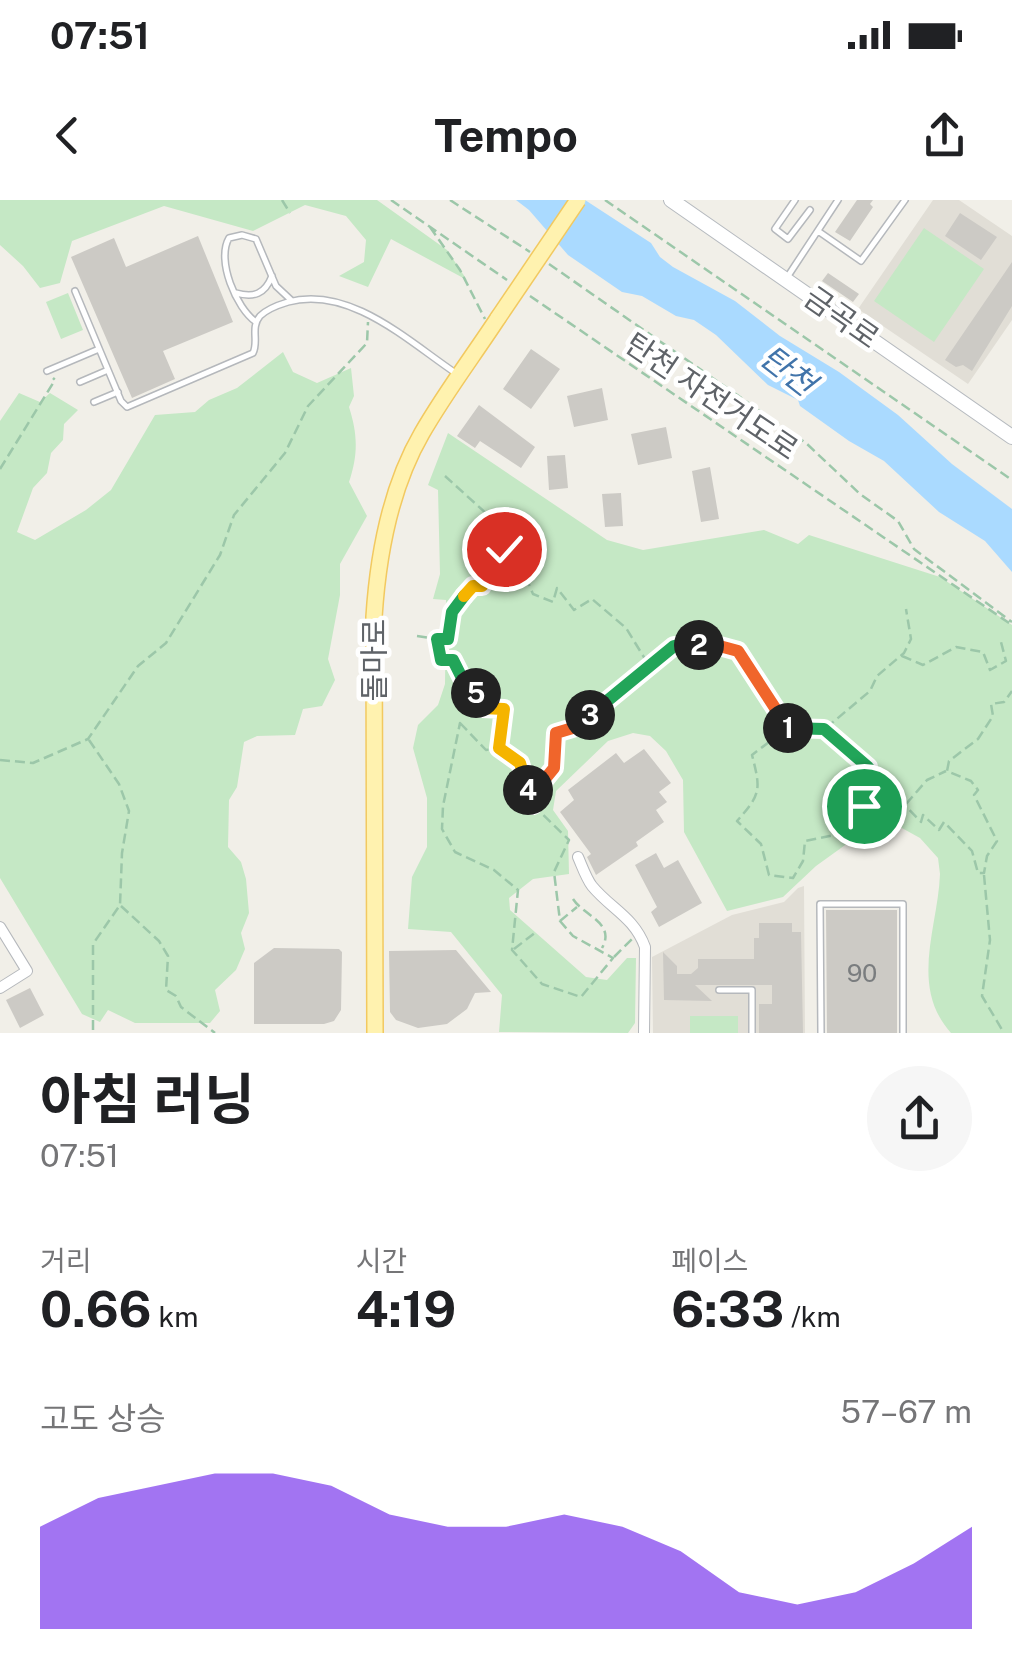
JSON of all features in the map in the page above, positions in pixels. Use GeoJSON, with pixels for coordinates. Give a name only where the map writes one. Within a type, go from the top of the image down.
{"type":"FeatureCollection","features":[{"type":"Feature","properties":{"kind":"main road","name":"돌마로"},"geometry":{"type":"LineString","coordinates":[[376,1033],[375,595],[391,510],[409,458],[578,200]]}},
{"type":"Feature","properties":{"kind":"main road","name":"금곡로"},"geometry":{"type":"LineString","coordinates":[[671,200],[1012,437]]}},
{"type":"Feature","properties":{"kind":"street"},"geometry":{"type":"LineString","coordinates":[[578,857],[592,885],[630,919],[644,946],[644,1033]]}},
{"type":"Feature","properties":{"kind":"street"},"geometry":{"type":"LineString","coordinates":[[0,928],[27,971],[0,988]]}},
{"type":"Feature","properties":{"kind":"lane"},"geometry":{"type":"LineString","coordinates":[[795,200],[775,229],[788,239],[810,210]]}},
{"type":"Feature","properties":{"kind":"lane"},"geometry":{"type":"LineString","coordinates":[[786,278],[837,203],[828,200]]}},
{"type":"Feature","properties":{"kind":"lane"},"geometry":{"type":"LineString","coordinates":[[818,231],[861,261],[904,200]]}},
{"type":"Feature","properties":{"kind":"lane"},"geometry":{"type":"LineString","coordinates":[[256,322],[246,315],[223,255],[226,244],[235,235],[256,238],[279,292],[294,301]]}},
{"type":"Feature","properties":{"kind":"lane"},"geometry":{"type":"LineString","coordinates":[[236,293],[261,293],[272,276]]}},
{"type":"Feature","properties":{"kind":"lane"},"geometry":{"type":"LineString","coordinates":[[75,291],[124,405],[130,407],[253,353],[256,322],[267,310],[294,301],[343,302],[460,376]]}},
{"type":"Feature","properties":{"kind":"lane"},"geometry":{"type":"LineString","coordinates":[[46,371],[99,349]]}},
{"type":"Feature","properties":{"kind":"lane"},"geometry":{"type":"LineString","coordinates":[[80,382],[108,370]]}},
{"type":"Feature","properties":{"kind":"lane"},"geometry":{"type":"LineString","coordinates":[[94,402],[118,392]]}},
{"type":"Feature","properties":{"kind":"lane"},"geometry":{"type":"LineString","coordinates":[[821,1033],[820,904],[903,904],[903,1033]]}},
{"type":"Feature","properties":{"kind":"lane"},"geometry":{"type":"LineString","coordinates":[[719,990],[752,990],[752,1033]]}},
{"type":"Feature","properties":{"kind":"path"},"geometry":{"type":"LineString","coordinates":[[282,200],[290,213]]}},
{"type":"Feature","properties":{"kind":"path"},"geometry":{"type":"LineString","coordinates":[[390,200],[515,285]]}},
{"type":"Feature","properties":{"kind":"path"},"geometry":{"type":"LineString","coordinates":[[450,200],[806,443],[860,494],[898,522],[914,549],[1012,623]]}},
{"type":"Feature","properties":{"kind":"path"},"geometry":{"type":"LineString","coordinates":[[605,200],[1012,480]]}},
{"type":"Feature","properties":{"kind":"path"},"geometry":{"type":"LineString","coordinates":[[429,226],[494,323]]}},
{"type":"Feature","properties":{"kind":"path","name":"탄천 자전거도로"},"geometry":{"type":"LineString","coordinates":[[531,296],[1012,623]]}},
{"type":"Feature","properties":{"kind":"path"},"geometry":{"type":"LineString","coordinates":[[0,760],[34,764],[88,739],[138,666],[166,643],[220,554],[234,515],[285,452],[308,406],[366,343],[369,316]]}},
{"type":"Feature","properties":{"kind":"path"},"geometry":{"type":"LineString","coordinates":[[0,469],[55,380],[46,371]]}},
{"type":"Feature","properties":{"kind":"path"},"geometry":{"type":"LineString","coordinates":[[417,636],[448,639],[452,612],[473,586],[482,586],[483,550],[499,524],[444,476]]}},
{"type":"Feature","properties":{"kind":"path"},"geometry":{"type":"LineString","coordinates":[[483,550],[504,549],[519,542]]}},
{"type":"Feature","properties":{"kind":"path"},"geometry":{"type":"LineString","coordinates":[[520,563],[534,594],[553,602],[557,588],[574,610],[592,599],[626,628],[650,667]]}},
{"type":"Feature","properties":{"kind":"path"},"geometry":{"type":"LineString","coordinates":[[868,767],[864,806],[845,834],[805,841],[804,861],[793,878],[770,875],[761,844],[737,821],[756,800],[758,780],[752,755],[786,729],[824,729],[870,691],[877,676],[911,640],[906,609]]}},
{"type":"Feature","properties":{"kind":"path"},"geometry":{"type":"LineString","coordinates":[[437,639],[441,660],[453,660],[467,688],[476,693],[474,702],[482,708],[504,709],[499,748]]}},
{"type":"Feature","properties":{"kind":"path"},"geometry":{"type":"LineString","coordinates":[[1001,642],[1006,661],[1012,664]]}},
{"type":"Feature","properties":{"kind":"path"},"geometry":{"type":"LineString","coordinates":[[533,805],[554,768],[556,733],[576,727],[674,646],[712,644],[738,651],[786,729]]}},
{"type":"Feature","properties":{"kind":"path"},"geometry":{"type":"LineString","coordinates":[[900,656],[923,665],[956,647],[983,652],[990,670],[1006,661]]}},
{"type":"Feature","properties":{"kind":"path"},"geometry":{"type":"LineString","coordinates":[[905,805],[927,780],[947,770],[950,761],[978,739],[993,716],[991,704],[1004,702],[1012,691]]}},
{"type":"Feature","properties":{"kind":"path"},"geometry":{"type":"LineString","coordinates":[[612,958],[573,936],[560,921],[554,872],[569,840],[533,805],[520,763],[499,748],[486,750],[460,723],[442,829],[455,852],[494,870],[518,890],[512,950],[542,984],[581,997],[633,938]]}},
{"type":"Feature","properties":{"kind":"path"},"geometry":{"type":"LineString","coordinates":[[824,729],[868,767],[921,822],[923,815],[939,830],[944,822],[972,852],[978,874],[984,873]]}},
{"type":"Feature","properties":{"kind":"path"},"geometry":{"type":"LineString","coordinates":[[88,739],[119,784],[130,811],[122,853],[120,904],[92,944],[93,1032]]}},
{"type":"Feature","properties":{"kind":"path"},"geometry":{"type":"LineString","coordinates":[[947,770],[970,781],[978,790],[974,794],[997,841],[987,856],[984,873],[990,940],[982,996],[1004,1033]]}},
{"type":"Feature","properties":{"kind":"path"},"geometry":{"type":"LineString","coordinates":[[573,899],[605,930],[606,939],[600,949]]}},
{"type":"Feature","properties":{"kind":"path"},"geometry":{"type":"LineString","coordinates":[[120,904],[159,941],[168,956],[166,990],[215,1033]]}},
{"type":"Feature","properties":{"kind":"path"},"geometry":{"type":"LineString","coordinates":[[560,921],[578,906]]}},
{"type":"Feature","properties":{"kind":"path"},"geometry":{"type":"LineString","coordinates":[[512,950],[536,932]]}},
{"type":"Feature","properties":{"kind":"shaded area"},"geometry":{"type":"Polygon","coordinates":[[[933,200],[959,200],[1012,236],[1012,320],[968,384],[858,309],[933,200]]]}},
{"type":"Feature","properties":{"kind":"shaded area"},"geometry":{"type":"Polygon","coordinates":[[[804,886],[805,1033],[653,1033],[652,957],[732,915],[784,902],[804,886]]]}},
{"type":"Feature","properties":{"kind":"green space"},"geometry":{"type":"Polygon","coordinates":[[[0,200],[377,200],[447,250],[467,280],[391,239],[368,287],[339,276],[364,262],[366,240],[346,216],[305,205],[253,231],[164,206],[72,241],[60,283],[40,288],[0,245],[0,200]]]}},
{"type":"Feature","properties":{"kind":"green space"},"geometry":{"type":"Polygon","coordinates":[[[924,228],[984,269],[934,342],[874,301],[924,228]]]}},
{"type":"Feature","properties":{"kind":"green space"},"geometry":{"type":"Polygon","coordinates":[[[68,293],[83,330],[61,339],[46,302],[68,293]]]}},
{"type":"Feature","properties":{"kind":"green space"},"geometry":{"type":"Polygon","coordinates":[[[283,352],[293,372],[317,383],[351,368],[354,396],[349,407],[356,445],[349,482],[367,516],[340,564],[340,595],[328,659],[335,680],[322,706],[303,709],[295,735],[257,736],[244,742],[237,787],[229,800],[228,847],[241,862],[249,913],[241,933],[245,949],[236,970],[215,990],[220,1011],[210,1023],[135,1023],[108,1010],[100,1022],[82,1014],[0,878],[0,421],[19,393],[40,402],[50,393],[78,410],[64,424],[63,440],[51,453],[47,473],[33,488],[17,532],[35,540],[111,490],[155,415],[195,412],[209,400],[237,388],[283,352]]]}},
{"type":"Feature","properties":{"kind":"green space"},"geometry":{"type":"Polygon","coordinates":[[[448,433],[607,540],[643,550],[764,530],[798,544],[809,535],[940,577],[1012,625],[1012,1033],[951,1033],[938,1015],[931,996],[929,956],[940,874],[938,858],[920,838],[900,827],[881,824],[866,830],[816,866],[783,897],[727,911],[684,832],[683,780],[666,751],[650,736],[633,733],[608,741],[556,791],[553,810],[568,831],[569,874],[533,879],[509,898],[510,910],[586,977],[607,980],[627,958],[636,958],[635,1023],[628,1033],[499,1032],[502,995],[451,932],[408,929],[412,877],[427,847],[427,798],[413,748],[418,725],[438,705],[445,684],[446,600],[433,599],[440,574],[438,490],[428,485],[448,433]]]}},
{"type":"Feature","properties":{"kind":"green space"},"geometry":{"type":"Polygon","coordinates":[[[690,1016],[738,1016],[738,1033],[690,1033],[690,1016]]]}},
{"type":"Feature","properties":{"kind":"water","name":"탄천"},"geometry":{"type":"Polygon","coordinates":[[[516,200],[585,200],[651,243],[673,267],[735,301],[898,415],[952,464],[1012,509],[1012,572],[985,541],[939,512],[884,461],[849,441],[800,406],[798,400],[768,385],[716,335],[694,320],[676,316],[642,296],[622,292],[568,255],[516,200]]]}},
{"type":"Feature","properties":{"kind":"building"},"geometry":{"type":"Polygon","coordinates":[[[857,200],[873,200],[873,207],[850,241],[835,232],[857,200]]]}},
{"type":"Feature","properties":{"kind":"building"},"geometry":{"type":"Polygon","coordinates":[[[960,213],[997,237],[981,260],[945,236],[960,213]]]}},
{"type":"Feature","properties":{"kind":"building"},"geometry":{"type":"Polygon","coordinates":[[[198,236],[233,322],[163,351],[175,379],[132,398],[71,257],[114,238],[126,267],[198,236]]]}},
{"type":"Feature","properties":{"kind":"building"},"geometry":{"type":"Polygon","coordinates":[[[1012,262],[1012,306],[972,371],[963,365],[956,367],[945,360],[1012,262]]]}},
{"type":"Feature","properties":{"kind":"building"},"geometry":{"type":"Polygon","coordinates":[[[828,273],[859,294],[853,302],[822,281],[828,273]]]}},
{"type":"Feature","properties":{"kind":"building"},"geometry":{"type":"Polygon","coordinates":[[[531,349],[560,369],[531,409],[503,389],[531,349]]]}},
{"type":"Feature","properties":{"kind":"building"},"geometry":{"type":"Polygon","coordinates":[[[602,388],[608,420],[574,427],[567,396],[602,388]]]}},
{"type":"Feature","properties":{"kind":"building"},"geometry":{"type":"Polygon","coordinates":[[[479,405],[535,447],[521,468],[480,441],[475,448],[457,436],[479,405]]]}},
{"type":"Feature","properties":{"kind":"building"},"geometry":{"type":"Polygon","coordinates":[[[666,427],[672,458],[638,465],[631,434],[666,427]]]}},
{"type":"Feature","properties":{"kind":"building"},"geometry":{"type":"Polygon","coordinates":[[[565,455],[568,488],[549,490],[547,456],[565,455]]]}},
{"type":"Feature","properties":{"kind":"building"},"geometry":{"type":"Polygon","coordinates":[[[710,467],[719,519],[701,522],[692,471],[710,467]]]}},
{"type":"Feature","properties":{"kind":"building"},"geometry":{"type":"Polygon","coordinates":[[[621,493],[623,526],[605,527],[602,494],[621,493]]]}},
{"type":"Feature","properties":{"kind":"building"},"geometry":{"type":"Polygon","coordinates":[[[644,749],[671,783],[659,792],[667,802],[656,810],[664,822],[596,875],[587,857],[591,854],[560,812],[574,800],[568,790],[616,753],[624,763],[644,749]]]}},
{"type":"Feature","properties":{"kind":"building"},"geometry":{"type":"Polygon","coordinates":[[[656,853],[664,868],[678,860],[702,903],[659,927],[651,912],[657,907],[635,865],[656,853]]]}},
{"type":"Feature","properties":{"kind":"building"},"geometry":{"type":"Polygon","coordinates":[[[826,910],[897,910],[897,1033],[827,1033],[826,910]]]}},
{"type":"Feature","properties":{"kind":"building"},"geometry":{"type":"Polygon","coordinates":[[[759,923],[792,923],[792,932],[801,932],[803,1033],[759,1033],[759,1004],[772,1004],[772,985],[695,985],[712,1001],[664,1000],[663,952],[677,966],[677,974],[691,974],[698,968],[698,959],[754,959],[759,923]]]}},
{"type":"Feature","properties":{"kind":"building"},"geometry":{"type":"Polygon","coordinates":[[[274,948],[342,952],[341,1010],[334,1021],[254,1024],[254,963],[274,948]]]}},
{"type":"Feature","properties":{"kind":"building"},"geometry":{"type":"Polygon","coordinates":[[[456,950],[491,992],[475,993],[467,1009],[447,1024],[418,1028],[396,1020],[390,1012],[389,951],[456,950]]]}},
{"type":"Feature","properties":{"kind":"building"},"geometry":{"type":"Polygon","coordinates":[[[30,988],[44,1015],[20,1028],[6,1000],[30,988]]]}},
{"type":"Feature","properties":{"kind":"route"},"geometry":{"type":"LineString","coordinates":[[504,549],[483,550],[482,586],[473,586],[452,612],[448,639],[437,639],[441,660],[453,660],[467,688],[476,693],[474,702],[482,708],[504,709],[499,748],[520,763],[533,805],[554,768],[556,733],[576,727],[674,646],[712,644],[738,651],[786,729],[824,729],[868,767],[864,806]]}}]}
